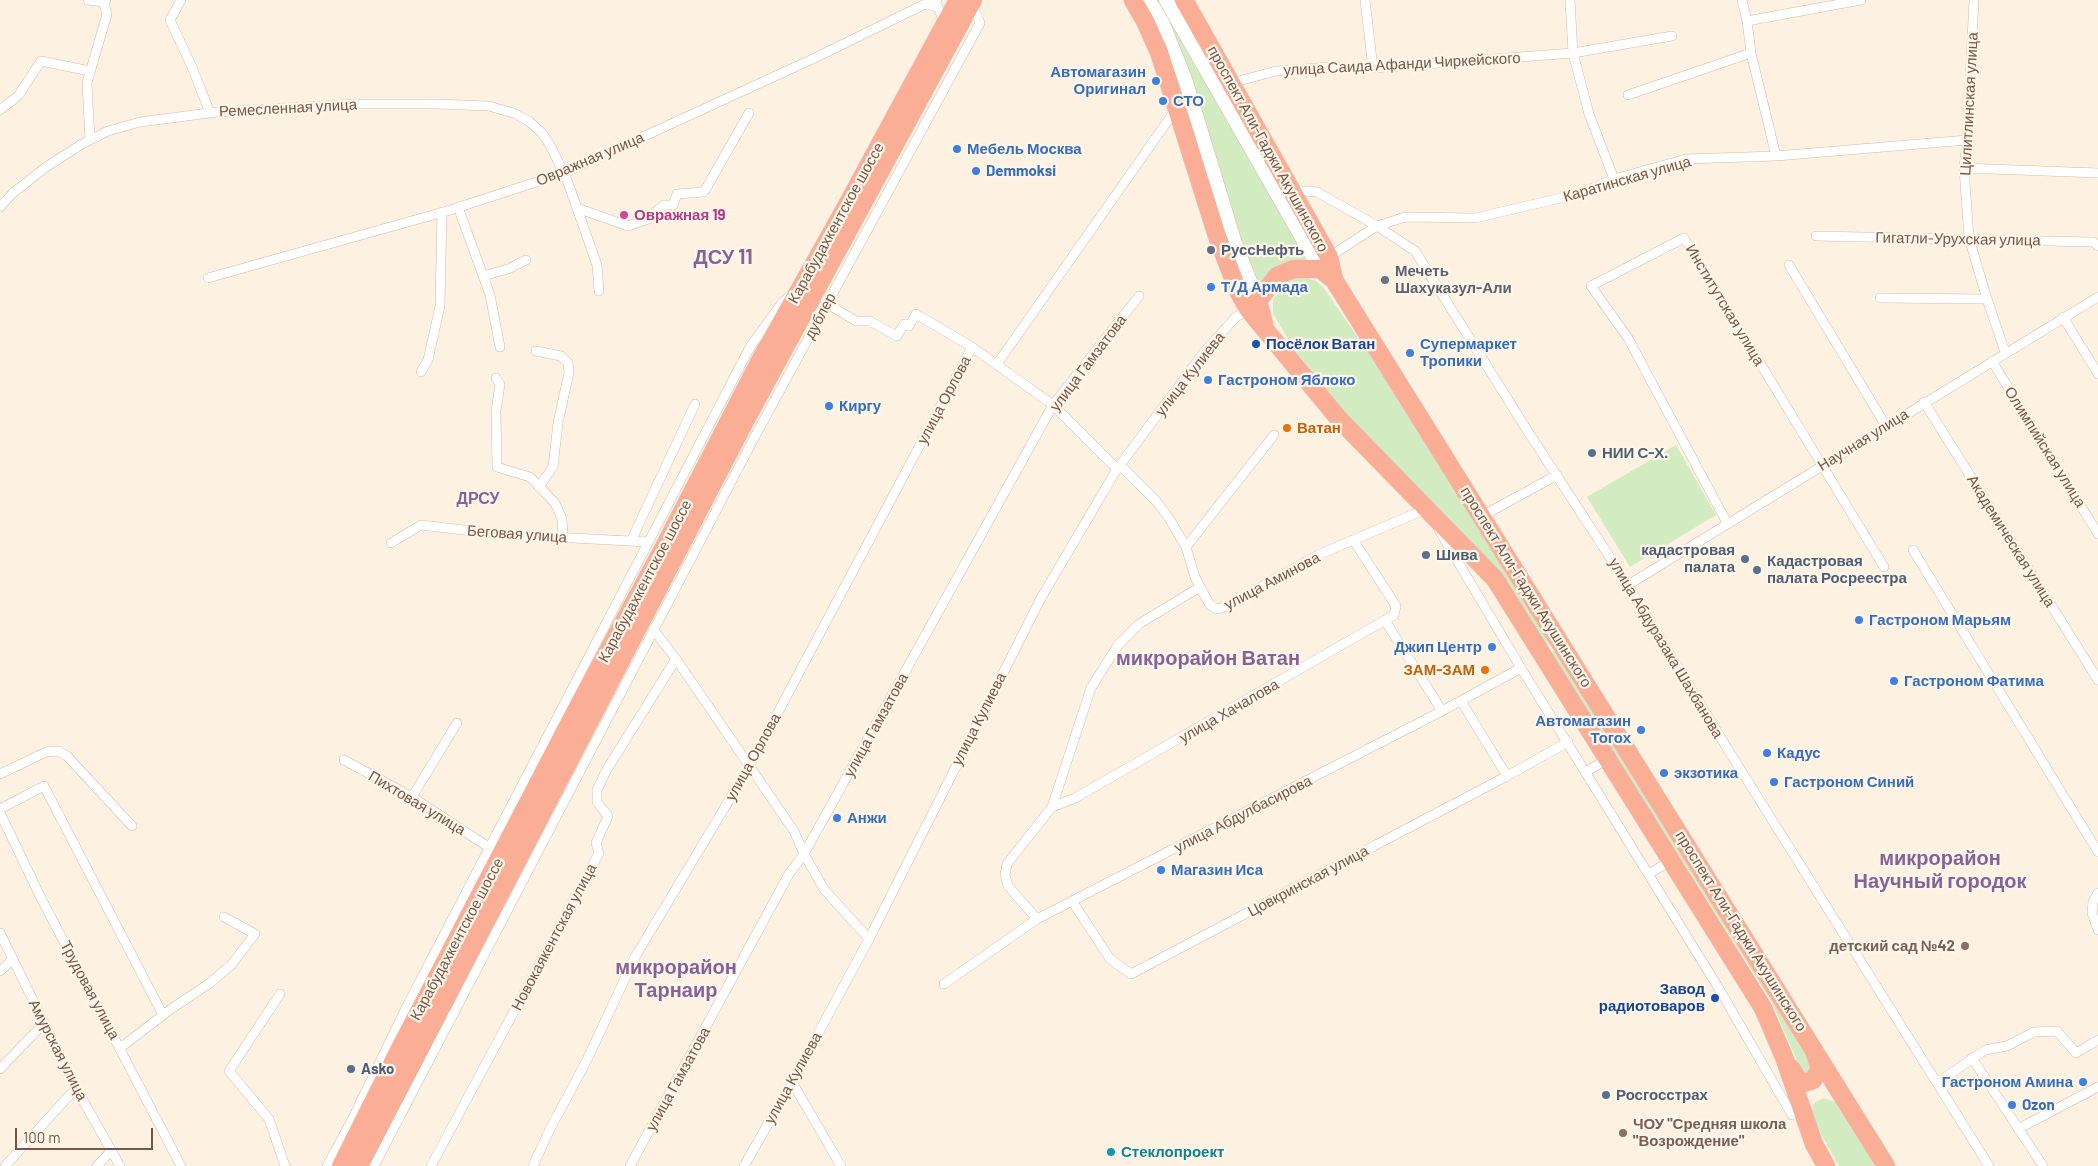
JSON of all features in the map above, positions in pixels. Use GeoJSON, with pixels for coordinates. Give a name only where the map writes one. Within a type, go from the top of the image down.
{"type":"FeatureCollection","features":[{"type":"Feature","properties":{"kind":"highway"},"geometry":{"type":"LineString","coordinates":[[1133,0],[1159,52],[1178,106],[1217,236],[1238,291],[1253,305],[1277,276],[1293,269],[1328,269]]}},
{"type":"Feature","properties":{"kind":"highway","name":"проспект Али-Гаджи Акушинского"},"geometry":{"type":"LineString","coordinates":[[1184,0],[1292,190],[1328,269],[1886,1166]]}},
{"type":"Feature","properties":{"kind":"highway","name":"Карабудахкентское шоссе"},"geometry":{"type":"LineString","coordinates":[[359,1166],[945,24],[968,1]]}},
{"type":"Feature","properties":{"kind":"highway","name":"Карабудахкентское шоссе"},"geometry":{"type":"LineString","coordinates":[[342,1166],[400,1048],[763,355],[811,284],[968,1]]}},
{"type":"Feature","properties":{"kind":"highway","name":"проспект Али-Гаджи Акушинского"},"geometry":{"type":"LineString","coordinates":[[1253,305],[1266,329],[1292,364],[1339,419],[1495,579],[1763,1008],[1784,1057],[1819,1154]]}},
{"type":"Feature","properties":{"kind":"highway"},"geometry":{"type":"LineString","coordinates":[[1539,650],[1550,649],[1558,638]]}},
{"type":"Feature","properties":{"kind":"highway"},"geometry":{"type":"LineString","coordinates":[[1784,1057],[1797,1078],[1804,1083],[1808,1083],[1816,1077],[1819,1066],[1812,1046]]}},
{"type":"Feature","properties":{"kind":"highway"},"geometry":{"type":"LineString","coordinates":[[1801,1108],[1810,1095],[1821,1089],[1837,1090],[1844,1098]]}},
{"type":"Feature","properties":{"kind":"main road"},"geometry":{"type":"LineString","coordinates":[[1148,0],[1163,24],[1185,79],[1253,305]]}},
{"type":"Feature","properties":{"kind":"main road"},"geometry":{"type":"LineString","coordinates":[[1166,0],[1328,269]]}},
{"type":"Feature","properties":{"kind":"street"},"geometry":{"type":"LineString","coordinates":[[88,0],[104,1],[107,14],[87,83],[90,140]]}},
{"type":"Feature","properties":{"kind":"street"},"geometry":{"type":"LineString","coordinates":[[181,0],[170,20],[192,67],[210,113]]}},
{"type":"Feature","properties":{"kind":"street","name":"Овражная улица"},"geometry":{"type":"LineString","coordinates":[[208,278],[565,176],[937,0]]}},
{"type":"Feature","properties":{"kind":"street"},"geometry":{"type":"LineString","coordinates":[[1365,0],[1372,68]]}},
{"type":"Feature","properties":{"kind":"street"},"geometry":{"type":"LineString","coordinates":[[1570,0],[1573,52],[1589,114],[1614,179]]}},
{"type":"Feature","properties":{"kind":"street"},"geometry":{"type":"LineString","coordinates":[[1742,0],[1751,53],[1776,156]]}},
{"type":"Feature","properties":{"kind":"street"},"geometry":{"type":"LineString","coordinates":[[1747,21],[1862,0]]}},
{"type":"Feature","properties":{"kind":"street","name":"Цилитлинская улица"},"geometry":{"type":"LineString","coordinates":[[1974,0],[1968,140],[1964,168],[1969,238],[2005,352]]}},
{"type":"Feature","properties":{"kind":"street","name":"дублер"},"geometry":{"type":"LineString","coordinates":[[374,1166],[653,630],[826,303],[980,23],[968,1]]}},
{"type":"Feature","properties":{"kind":"street"},"geometry":{"type":"LineString","coordinates":[[926,4],[938,7],[945,24]]}},
{"type":"Feature","properties":{"kind":"street"},"geometry":{"type":"LineString","coordinates":[[1573,52],[1672,36]]}},
{"type":"Feature","properties":{"kind":"street","name":"улица Саида Афанди Чиркейского"},"geometry":{"type":"LineString","coordinates":[[1231,82],[1276,71],[1332,67],[1372,68],[1573,52]]}},
{"type":"Feature","properties":{"kind":"street"},"geometry":{"type":"LineString","coordinates":[[1628,95],[1751,53]]}},
{"type":"Feature","properties":{"kind":"street"},"geometry":{"type":"LineString","coordinates":[[0,110],[18,96],[41,62],[90,70]]}},
{"type":"Feature","properties":{"kind":"street","name":"Ремесленная улица"},"geometry":{"type":"LineString","coordinates":[[0,206],[12,193],[46,167],[90,140],[108,131],[140,122],[210,113],[357,104],[489,106],[516,114],[530,122],[542,133],[550,145],[565,176],[597,266],[599,291]]}},
{"type":"Feature","properties":{"kind":"street","name":"улица Орлова"},"geometry":{"type":"LineString","coordinates":[[997,364],[1178,106]]}},
{"type":"Feature","properties":{"kind":"street"},"geometry":{"type":"LineString","coordinates":[[577,208],[628,226],[648,219],[664,205],[672,205],[677,194],[704,192],[749,113]]}},
{"type":"Feature","properties":{"kind":"street","name":"Каратинская улица"},"geometry":{"type":"LineString","coordinates":[[1328,269],[1377,226],[1404,217],[1475,218],[1578,194],[1614,179],[1686,159],[1776,156],[1968,140]]}},
{"type":"Feature","properties":{"kind":"street"},"geometry":{"type":"LineString","coordinates":[[1964,168],[2098,174]]}},
{"type":"Feature","properties":{"kind":"street","name":"улица Абдуразака Шахбанова"},"geometry":{"type":"LineString","coordinates":[[1292,190],[1317,192],[1416,250],[1628,585],[1727,748],[1989,1166]]}},
{"type":"Feature","properties":{"kind":"street"},"geometry":{"type":"LineString","coordinates":[[458,207],[490,295],[500,347]]}},
{"type":"Feature","properties":{"kind":"street"},"geometry":{"type":"LineString","coordinates":[[421,372],[428,360],[440,306],[442,212]]}},
{"type":"Feature","properties":{"kind":"street","name":"Гигатли-Урухская улица"},"geometry":{"type":"LineString","coordinates":[[1816,236],[2093,242],[2098,246]]}},
{"type":"Feature","properties":{"kind":"street","name":"Институтская улица"},"geometry":{"type":"LineString","coordinates":[[1728,523],[1628,338],[1591,286],[1684,238],[1884,567]]}},
{"type":"Feature","properties":{"kind":"street"},"geometry":{"type":"LineString","coordinates":[[483,276],[508,270],[526,260]]}},
{"type":"Feature","properties":{"kind":"street"},"geometry":{"type":"LineString","coordinates":[[1789,265],[1886,426]]}},
{"type":"Feature","properties":{"kind":"street"},"geometry":{"type":"LineString","coordinates":[[327,1166],[352,1120],[408,1004],[750,347],[782,303],[811,284],[826,303],[856,321],[870,321],[897,336],[904,324],[909,326],[916,314],[997,364],[1054,405],[1117,469],[1124,469],[1156,500],[1186,547],[1200,587],[1140,624],[1118,645],[1091,688],[1052,807],[1007,864],[1004,875],[1008,886],[1036,920]]}},
{"type":"Feature","properties":{"kind":"street","name":"улица Гамзатова"},"geometry":{"type":"LineString","coordinates":[[630,1166],[789,874],[804,854],[1054,405],[1139,296]]}},
{"type":"Feature","properties":{"kind":"street","name":"Научная улица"},"geometry":{"type":"LineString","coordinates":[[1628,585],[2005,352],[2098,297]]}},
{"type":"Feature","properties":{"kind":"street"},"geometry":{"type":"LineString","coordinates":[[1880,298],[1987,299]]}},
{"type":"Feature","properties":{"kind":"street","name":"улица Кулиева"},"geometry":{"type":"LineString","coordinates":[[744,1166],[792,1082],[869,939],[1041,598],[1117,469],[1205,351],[1235,318],[1253,305]]}},
{"type":"Feature","properties":{"kind":"street"},"geometry":{"type":"LineString","coordinates":[[2063,317],[2098,374]]}},
{"type":"Feature","properties":{"kind":"street","name":"улица Орлова"},"geometry":{"type":"LineString","coordinates":[[533,1166],[550,1129],[586,1062],[635,957],[749,767],[972,347]]}},
{"type":"Feature","properties":{"kind":"street"},"geometry":{"type":"LineString","coordinates":[[536,351],[561,356],[568,363],[569,372],[558,422],[553,467],[539,487]]}},
{"type":"Feature","properties":{"kind":"street","name":"Олимпийская улица"},"geometry":{"type":"LineString","coordinates":[[1992,361],[2098,534]]}},
{"type":"Feature","properties":{"kind":"street"},"geometry":{"type":"LineString","coordinates":[[496,378],[500,384],[496,411],[497,468],[530,477],[555,503],[562,520],[562,537]]}},
{"type":"Feature","properties":{"kind":"street","name":"Академическая улица"},"geometry":{"type":"LineString","coordinates":[[1924,402],[2098,680]]}},
{"type":"Feature","properties":{"kind":"street"},"geometry":{"type":"LineString","coordinates":[[631,541],[695,404]]}},
{"type":"Feature","properties":{"kind":"street"},"geometry":{"type":"LineString","coordinates":[[1186,547],[1274,435]]}},
{"type":"Feature","properties":{"kind":"street"},"geometry":{"type":"LineString","coordinates":[[1482,516],[1557,475]]}},
{"type":"Feature","properties":{"kind":"street"},"geometry":{"type":"LineString","coordinates":[[1426,508],[1521,668],[1718,986],[1792,1115],[1801,1108]]}},
{"type":"Feature","properties":{"kind":"street","name":"улица Аминова"},"geometry":{"type":"LineString","coordinates":[[1200,587],[1210,605],[1217,610],[1318,555],[1354,541],[1426,508]]}},
{"type":"Feature","properties":{"kind":"street","name":"Беговая улица"},"geometry":{"type":"LineString","coordinates":[[391,543],[421,524],[498,534],[648,542]]}},
{"type":"Feature","properties":{"kind":"street","name":"улица Хачалова"},"geometry":{"type":"LineString","coordinates":[[1052,807],[1075,798],[1394,616],[1396,606],[1354,541]]}},
{"type":"Feature","properties":{"kind":"street"},"geometry":{"type":"LineString","coordinates":[[1913,550],[2098,852]]}},
{"type":"Feature","properties":{"kind":"street"},"geometry":{"type":"LineString","coordinates":[[1386,622],[1442,711]]}},
{"type":"Feature","properties":{"kind":"street"},"geometry":{"type":"LineString","coordinates":[[653,630],[676,659],[794,831],[804,854],[824,889],[869,939]]}},
{"type":"Feature","properties":{"kind":"street","name":"Новокаякентская улица"},"geometry":{"type":"LineString","coordinates":[[430,1166],[599,853],[596,843],[608,816],[597,802],[596,790],[676,659]]}},
{"type":"Feature","properties":{"kind":"street","name":"улица Абдулбасирова"},"geometry":{"type":"LineString","coordinates":[[944,984],[1036,920],[1442,711],[1521,668]]}},
{"type":"Feature","properties":{"kind":"street"},"geometry":{"type":"LineString","coordinates":[[1461,700],[1507,776]]}},
{"type":"Feature","properties":{"kind":"street"},"geometry":{"type":"LineString","coordinates":[[412,798],[457,723]]}},
{"type":"Feature","properties":{"kind":"street","name":"Цовкринская улица"},"geometry":{"type":"LineString","coordinates":[[1072,901],[1110,959],[1131,974],[1568,742]]}},
{"type":"Feature","properties":{"kind":"street"},"geometry":{"type":"LineString","coordinates":[[0,774],[46,752],[58,751],[67,756],[132,826]]}},
{"type":"Feature","properties":{"kind":"street"},"geometry":{"type":"LineString","coordinates":[[1586,772],[1607,759]]}},
{"type":"Feature","properties":{"kind":"street","name":"Пихтовая улица"},"geometry":{"type":"LineString","coordinates":[[344,760],[412,798],[490,848]]}},
{"type":"Feature","properties":{"kind":"street"},"geometry":{"type":"LineString","coordinates":[[0,809],[44,786],[163,1015]]}},
{"type":"Feature","properties":{"kind":"street","name":"Трудовая улица"},"geometry":{"type":"LineString","coordinates":[[0,813],[40,896],[180,1166]]}},
{"type":"Feature","properties":{"kind":"street"},"geometry":{"type":"LineString","coordinates":[[1649,874],[1670,861]]}},
{"type":"Feature","properties":{"kind":"street"},"geometry":{"type":"LineString","coordinates":[[2098,893],[2093,902],[2092,913],[2098,930]]}},
{"type":"Feature","properties":{"kind":"street"},"geometry":{"type":"LineString","coordinates":[[120,1048],[163,1015],[210,983],[232,964],[255,934],[224,917]]}},
{"type":"Feature","properties":{"kind":"street","name":"Амурская улица"},"geometry":{"type":"LineString","coordinates":[[0,933],[76,1088],[120,1166]]}},
{"type":"Feature","properties":{"kind":"street"},"geometry":{"type":"LineString","coordinates":[[0,971],[13,959]]}},
{"type":"Feature","properties":{"kind":"street"},"geometry":{"type":"LineString","coordinates":[[280,994],[230,1071],[269,1119],[285,1166]]}},
{"type":"Feature","properties":{"kind":"street"},"geometry":{"type":"LineString","coordinates":[[0,1068],[44,1023]]}},
{"type":"Feature","properties":{"kind":"street"},"geometry":{"type":"LineString","coordinates":[[1937,1083],[1985,1050],[2007,1046],[2034,1032],[2057,1031],[2076,1054],[2098,1040]]}},
{"type":"Feature","properties":{"kind":"street"},"geometry":{"type":"LineString","coordinates":[[1972,1058],[2043,1166]]}},
{"type":"Feature","properties":{"kind":"street"},"geometry":{"type":"LineString","coordinates":[[792,1082],[838,1164]]}},
{"type":"Feature","properties":{"kind":"street"},"geometry":{"type":"LineString","coordinates":[[2018,1129],[2098,1087]]}},
{"type":"Feature","properties":{"kind":"street"},"geometry":{"type":"LineString","coordinates":[[5,1166],[76,1088]]}},
{"type":"Feature","properties":{"kind":"street"},"geometry":{"type":"LineString","coordinates":[[97,1166],[110,1151]]}},
{"type":"Feature","properties":{"kind":"green space"},"geometry":{"type":"Polygon","coordinates":[[[1155,0],[1160,0],[1165,8],[1307,261],[1259,289],[1239,238],[1155,0]]]}},
{"type":"Feature","properties":{"kind":"green space"},"geometry":{"type":"Polygon","coordinates":[[[1303,277],[1316,281],[1323,287],[1370,355],[1551,642],[1546,646],[1497,569],[1347,415],[1293,348],[1273,313],[1273,300],[1285,283],[1294,278],[1303,277]]]}},
{"type":"Feature","properties":{"kind":"green space"},"geometry":{"type":"Polygon","coordinates":[[[1676,445],[1716,515],[1630,567],[1587,497],[1676,445]]]}},
{"type":"Feature","properties":{"kind":"green space"},"geometry":{"type":"Polygon","coordinates":[[[1556,650],[1814,1061],[1809,1074],[1804,1073],[1801,1069],[1771,1001],[1551,653],[1556,650]]]}},
{"type":"Feature","properties":{"kind":"green space"},"geometry":{"type":"Polygon","coordinates":[[[1823,1098],[1835,1102],[1875,1166],[1839,1166],[1811,1116],[1813,1104],[1823,1098]]]}},
{"type":"Feature","properties":{"kind":"place","name":"Автомагазин Оригинал"},"geometry":{"type":"Point","coordinates":[1156,81]}},
{"type":"Feature","properties":{"kind":"place","name":"СТО"},"geometry":{"type":"Point","coordinates":[1163,101]}},
{"type":"Feature","properties":{"kind":"place","name":"Мебель Москва"},"geometry":{"type":"Point","coordinates":[957,149]}},
{"type":"Feature","properties":{"kind":"place","name":"Demmoksi"},"geometry":{"type":"Point","coordinates":[976,171]}},
{"type":"Feature","properties":{"kind":"place","name":"Овражная 19"},"geometry":{"type":"Point","coordinates":[624,215]}},
{"type":"Feature","properties":{"kind":"place","name":"РуссНефть"},"geometry":{"type":"Point","coordinates":[1211,250]}},
{"type":"Feature","properties":{"kind":"place","name":"Мечеть Шахуказул-Али"},"geometry":{"type":"Point","coordinates":[1385,280]}},
{"type":"Feature","properties":{"kind":"place","name":"Т/Д Армада"},"geometry":{"type":"Point","coordinates":[1211,287]}},
{"type":"Feature","properties":{"kind":"place","name":"Посёлок Ватан"},"geometry":{"type":"Point","coordinates":[1256,344]}},
{"type":"Feature","properties":{"kind":"place","name":"Супермаркет Тропики"},"geometry":{"type":"Point","coordinates":[1410,353]}},
{"type":"Feature","properties":{"kind":"place","name":"Гастроном Яблоко"},"geometry":{"type":"Point","coordinates":[1208,380]}},
{"type":"Feature","properties":{"kind":"place","name":"Киргу"},"geometry":{"type":"Point","coordinates":[829,406]}},
{"type":"Feature","properties":{"kind":"place","name":"Ватан"},"geometry":{"type":"Point","coordinates":[1287,428]}},
{"type":"Feature","properties":{"kind":"place","name":"НИИ С-Х."},"geometry":{"type":"Point","coordinates":[1592,453]}},
{"type":"Feature","properties":{"kind":"place","name":"Шива"},"geometry":{"type":"Point","coordinates":[1426,555]}},
{"type":"Feature","properties":{"kind":"place","name":"кадастровая палата"},"geometry":{"type":"Point","coordinates":[1745,559]}},
{"type":"Feature","properties":{"kind":"place","name":"Кадастровая палата Росреестра"},"geometry":{"type":"Point","coordinates":[1757,570]}},
{"type":"Feature","properties":{"kind":"place","name":"Гастроном Марьям"},"geometry":{"type":"Point","coordinates":[1859,620]}},
{"type":"Feature","properties":{"kind":"place","name":"Джип Центр"},"geometry":{"type":"Point","coordinates":[1492,647]}},
{"type":"Feature","properties":{"kind":"place","name":"ЗАМ-ЗАМ"},"geometry":{"type":"Point","coordinates":[1485,670]}},
{"type":"Feature","properties":{"kind":"place","name":"Гастроном Фатима"},"geometry":{"type":"Point","coordinates":[1894,681]}},
{"type":"Feature","properties":{"kind":"place","name":"Автомагазин Тогох"},"geometry":{"type":"Point","coordinates":[1641,730]}},
{"type":"Feature","properties":{"kind":"place","name":"Кадус"},"geometry":{"type":"Point","coordinates":[1767,753]}},
{"type":"Feature","properties":{"kind":"place","name":"экзотика"},"geometry":{"type":"Point","coordinates":[1664,773]}},
{"type":"Feature","properties":{"kind":"place","name":"Гастроном Синий"},"geometry":{"type":"Point","coordinates":[1774,782]}},
{"type":"Feature","properties":{"kind":"place","name":"Анжи"},"geometry":{"type":"Point","coordinates":[837,818]}},
{"type":"Feature","properties":{"kind":"place","name":"Магазин Иса"},"geometry":{"type":"Point","coordinates":[1161,870]}},
{"type":"Feature","properties":{"kind":"place","name":"детский сад №42"},"geometry":{"type":"Point","coordinates":[1965,946]}},
{"type":"Feature","properties":{"kind":"place","name":"Завод радиотоваров"},"geometry":{"type":"Point","coordinates":[1715,998]}},
{"type":"Feature","properties":{"kind":"place","name":"Asko"},"geometry":{"type":"Point","coordinates":[351,1069]}},
{"type":"Feature","properties":{"kind":"place","name":"Гастроном Амина"},"geometry":{"type":"Point","coordinates":[2083,1082]}},
{"type":"Feature","properties":{"kind":"place","name":"Росгосстрах"},"geometry":{"type":"Point","coordinates":[1606,1095]}},
{"type":"Feature","properties":{"kind":"place","name":"Ozon"},"geometry":{"type":"Point","coordinates":[2012,1105]}},
{"type":"Feature","properties":{"kind":"place","name":"ЧОУ \"Средняя школа \"Возрождение\""},"geometry":{"type":"Point","coordinates":[1623,1133]}},
{"type":"Feature","properties":{"kind":"place","name":"Стеклопроект"},"geometry":{"type":"Point","coordinates":[1111,1152]}},
{"type":"Feature","properties":{"kind":"district","name":"ДСУ 11"},"geometry":{"type":"Point","coordinates":[723,257]}},
{"type":"Feature","properties":{"kind":"district","name":"ДРСУ"},"geometry":{"type":"Point","coordinates":[478,499]}},
{"type":"Feature","properties":{"kind":"district","name":"микрорайон Ватан"},"geometry":{"type":"Point","coordinates":[1208,658]}},
{"type":"Feature","properties":{"kind":"district","name":"микрорайон Научный городок"},"geometry":{"type":"Point","coordinates":[1940,870]}},
{"type":"Feature","properties":{"kind":"district","name":"микрорайон Тарнаир"},"geometry":{"type":"Point","coordinates":[676,978]}}]}
